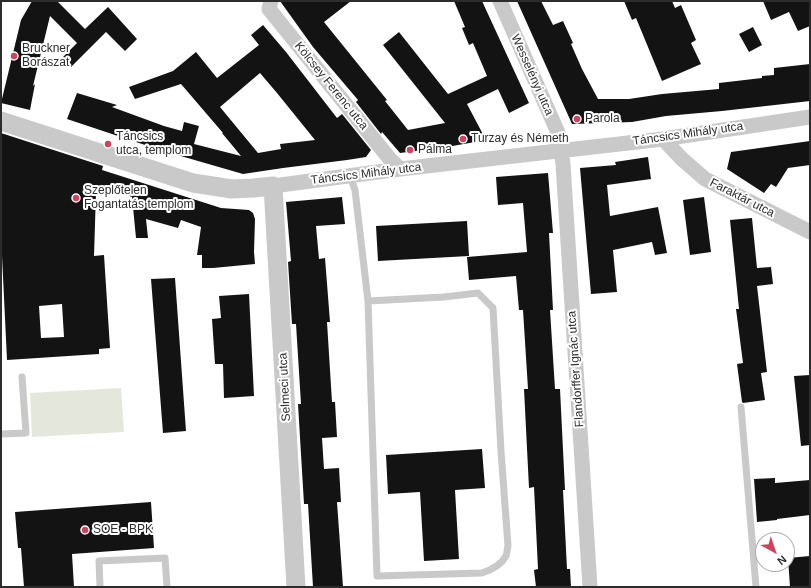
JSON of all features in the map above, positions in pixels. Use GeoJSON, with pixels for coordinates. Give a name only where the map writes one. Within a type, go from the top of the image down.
{"type":"FeatureCollection","features":[{"type":"Feature","properties":{"kind":"street","name":"Kölcsey Ferenc utca"},"geometry":{"type":"LineString","coordinates":[[271,1],[269,9],[389,158],[400,169]]}},
{"type":"Feature","properties":{"kind":"street","name":"Wesselényi utca"},"geometry":{"type":"LineString","coordinates":[[500,1],[559,135],[562,150]]}},
{"type":"Feature","properties":{"kind":"street","name":"Táncsics Mihály utca"},"geometry":{"type":"LineString","coordinates":[[1,114],[25,128]]}},
{"type":"Feature","properties":{"kind":"street","name":"Táncsics Mihály utca"},"geometry":{"type":"LineString","coordinates":[[1,121],[193,183],[232,189],[273,186],[400,169],[663,139],[810,117]]}},
{"type":"Feature","properties":{"kind":"street","name":"Faraktár utca"},"geometry":{"type":"LineString","coordinates":[[663,139],[705,179],[810,232]]}},
{"type":"Feature","properties":{"kind":"street","name":"Flandorffer Ignác utca"},"geometry":{"type":"LineString","coordinates":[[562,150],[590,587]]}},
{"type":"Feature","properties":{"kind":"street","name":"Selmeci utca"},"geometry":{"type":"LineString","coordinates":[[273,186],[296,587]]}},
{"type":"Feature","properties":{"kind":"lane"},"geometry":{"type":"LineString","coordinates":[[350,176],[355,190],[368,301],[376,576],[482,573],[490,570],[499,564],[506,556],[508,546],[493,308],[478,292],[444,297],[368,301]]}},
{"type":"Feature","properties":{"kind":"lane"},"geometry":{"type":"LineString","coordinates":[[1,434],[26,432],[22,377]]}},
{"type":"Feature","properties":{"kind":"lane"},"geometry":{"type":"LineString","coordinates":[[741,407],[756,587]]}},
{"type":"Feature","properties":{"kind":"lane"},"geometry":{"type":"LineString","coordinates":[[100,587],[99,561],[166,558],[167,587]]}},
{"type":"Feature","properties":{"kind":"shaded area"},"geometry":{"type":"Polygon","coordinates":[[[121,388],[124,432],[32,437],[30,393],[121,388]]]}},
{"type":"Feature","properties":{"kind":"building"},"geometry":{"type":"Polygon","coordinates":[[[32,1],[57,1],[85,29],[108,7],[137,39],[125,51],[106,32],[71,67],[62,58],[77,43],[50,16],[33,86],[35,84],[30,110],[1,103],[21,20],[32,1]]]}},
{"type":"Feature","properties":{"kind":"building"},"geometry":{"type":"Polygon","coordinates":[[[280,1],[351,1],[324,22],[387,100],[385,101],[408,130],[445,123],[383,45],[399,32],[448,94],[487,76],[473,43],[469,45],[462,28],[465,27],[454,1],[482,1],[529,103],[509,113],[498,89],[467,104],[486,140],[400,153],[382,132],[381,134],[356,102],[358,100],[313,47],[280,1]]]}},
{"type":"Feature","properties":{"kind":"building"},"geometry":{"type":"Polygon","coordinates":[[[517,1],[541,1],[553,25],[563,21],[573,43],[571,44],[582,69],[598,99],[629,99],[662,94],[719,89],[719,83],[762,78],[762,76],[774,75],[774,68],[810,64],[810,101],[666,116],[632,122],[572,124],[517,1]]]}},
{"type":"Feature","properties":{"kind":"building"},"geometry":{"type":"Polygon","coordinates":[[[624,1],[672,1],[675,8],[681,5],[696,40],[691,43],[701,64],[662,81],[636,18],[632,20],[624,1]]]}},
{"type":"Feature","properties":{"kind":"building"},"geometry":{"type":"Polygon","coordinates":[[[763,1],[810,1],[810,26],[798,31],[789,12],[771,20],[763,1]]]}},
{"type":"Feature","properties":{"kind":"building"},"geometry":{"type":"Polygon","coordinates":[[[263,25],[337,118],[342,114],[371,150],[366,157],[243,174],[160,150],[67,119],[77,93],[117,105],[112,107],[182,131],[184,122],[199,126],[194,144],[241,156],[181,84],[135,99],[129,87],[173,71],[196,52],[217,78],[259,45],[251,35],[263,25]],[[260,73],[220,107],[258,153],[281,149],[280,144],[315,140],[260,73]]]}},
{"type":"Feature","properties":{"kind":"building"},"geometry":{"type":"Polygon","coordinates":[[[753,27],[762,45],[749,52],[739,34],[753,27]]]}},
{"type":"Feature","properties":{"kind":"building"},"geometry":{"type":"Polygon","coordinates":[[[1,133],[103,166],[102,170],[221,208],[249,210],[253,213],[255,219],[255,264],[202,268],[202,255],[197,255],[201,227],[181,220],[178,228],[146,219],[148,238],[136,238],[132,197],[101,186],[100,192],[96,192],[94,256],[104,255],[110,348],[99,349],[99,354],[7,360],[1,235],[1,133]],[[62,304],[39,306],[41,338],[64,337],[62,304]]]}},
{"type":"Feature","properties":{"kind":"building"},"geometry":{"type":"Polygon","coordinates":[[[810,141],[810,165],[788,168],[776,187],[771,184],[764,193],[727,169],[731,152],[810,141]]]}},
{"type":"Feature","properties":{"kind":"building"},"geometry":{"type":"Polygon","coordinates":[[[648,157],[651,179],[607,185],[610,216],[658,207],[667,253],[655,255],[652,242],[613,250],[617,292],[591,294],[580,168],[616,165],[615,162],[648,157]]]}},
{"type":"Feature","properties":{"kind":"building"},"geometry":{"type":"Polygon","coordinates":[[[548,173],[553,233],[549,233],[553,310],[550,310],[555,389],[560,389],[567,569],[570,569],[571,587],[536,587],[534,570],[538,569],[534,487],[529,488],[524,389],[528,389],[523,310],[519,310],[516,276],[469,280],[467,257],[527,252],[523,203],[498,205],[496,177],[548,173]]]}},
{"type":"Feature","properties":{"kind":"building"},"geometry":{"type":"Polygon","coordinates":[[[342,197],[345,224],[316,226],[319,259],[325,258],[330,322],[327,322],[332,402],[335,402],[337,437],[322,438],[324,469],[339,468],[341,502],[337,502],[343,587],[313,587],[308,504],[304,504],[298,404],[301,404],[296,324],[292,324],[288,262],[291,261],[286,202],[342,197]]]}},
{"type":"Feature","properties":{"kind":"building"},"geometry":{"type":"Polygon","coordinates":[[[704,197],[711,252],[690,255],[683,200],[704,197]]]}},
{"type":"Feature","properties":{"kind":"building"},"geometry":{"type":"Polygon","coordinates":[[[752,218],[757,268],[771,267],[773,284],[757,286],[767,372],[761,373],[765,400],[743,403],[737,364],[743,363],[736,309],[739,309],[730,220],[752,218]]]}},
{"type":"Feature","properties":{"kind":"building"},"geometry":{"type":"Polygon","coordinates":[[[467,221],[469,256],[378,261],[376,226],[467,221]]]}},
{"type":"Feature","properties":{"kind":"building"},"geometry":{"type":"Polygon","coordinates":[[[175,278],[186,431],[163,433],[151,279],[175,278]]]}},
{"type":"Feature","properties":{"kind":"building"},"geometry":{"type":"Polygon","coordinates":[[[249,294],[254,396],[224,398],[223,364],[215,364],[212,319],[221,318],[219,296],[249,294]]]}},
{"type":"Feature","properties":{"kind":"building"},"geometry":{"type":"Polygon","coordinates":[[[810,375],[810,445],[801,446],[794,376],[810,375]]]}},
{"type":"Feature","properties":{"kind":"building"},"geometry":{"type":"Polygon","coordinates":[[[482,449],[485,488],[455,490],[459,559],[424,561],[420,492],[388,494],[386,455],[482,449]]]}},
{"type":"Feature","properties":{"kind":"building"},"geometry":{"type":"Polygon","coordinates":[[[775,478],[775,483],[810,480],[810,515],[757,522],[754,479],[775,478]]]}},
{"type":"Feature","properties":{"kind":"building","name":"SOE - BPK"},"geometry":{"type":"Polygon","coordinates":[[[151,502],[154,548],[72,554],[74,587],[24,587],[21,548],[18,548],[15,512],[151,502]]]}},
{"type":"Feature","properties":{"kind":"building"},"geometry":{"type":"Polygon","coordinates":[[[810,556],[810,587],[790,587],[789,572],[795,572],[795,557],[810,556]]]}},
{"type":"Feature","properties":{"kind":"place","name":"Bruckner Borászat"},"geometry":{"type":"Point","coordinates":[14,56]}},
{"type":"Feature","properties":{"kind":"place","name":"Parola"},"geometry":{"type":"Point","coordinates":[577,119]}},
{"type":"Feature","properties":{"kind":"place","name":"Turzay és Németh"},"geometry":{"type":"Point","coordinates":[463,139]}},
{"type":"Feature","properties":{"kind":"place","name":"Táncsics utca, templom"},"geometry":{"type":"Point","coordinates":[108,144]}},
{"type":"Feature","properties":{"kind":"place","name":"Pálma"},"geometry":{"type":"Point","coordinates":[410,150]}},
{"type":"Feature","properties":{"kind":"place","name":"Szeplőtelen Fogantatás templom"},"geometry":{"type":"Point","coordinates":[76,198]}},
{"type":"Feature","properties":{"kind":"place","name":"SOE - BPK"},"geometry":{"type":"Point","coordinates":[85,530]}}]}
